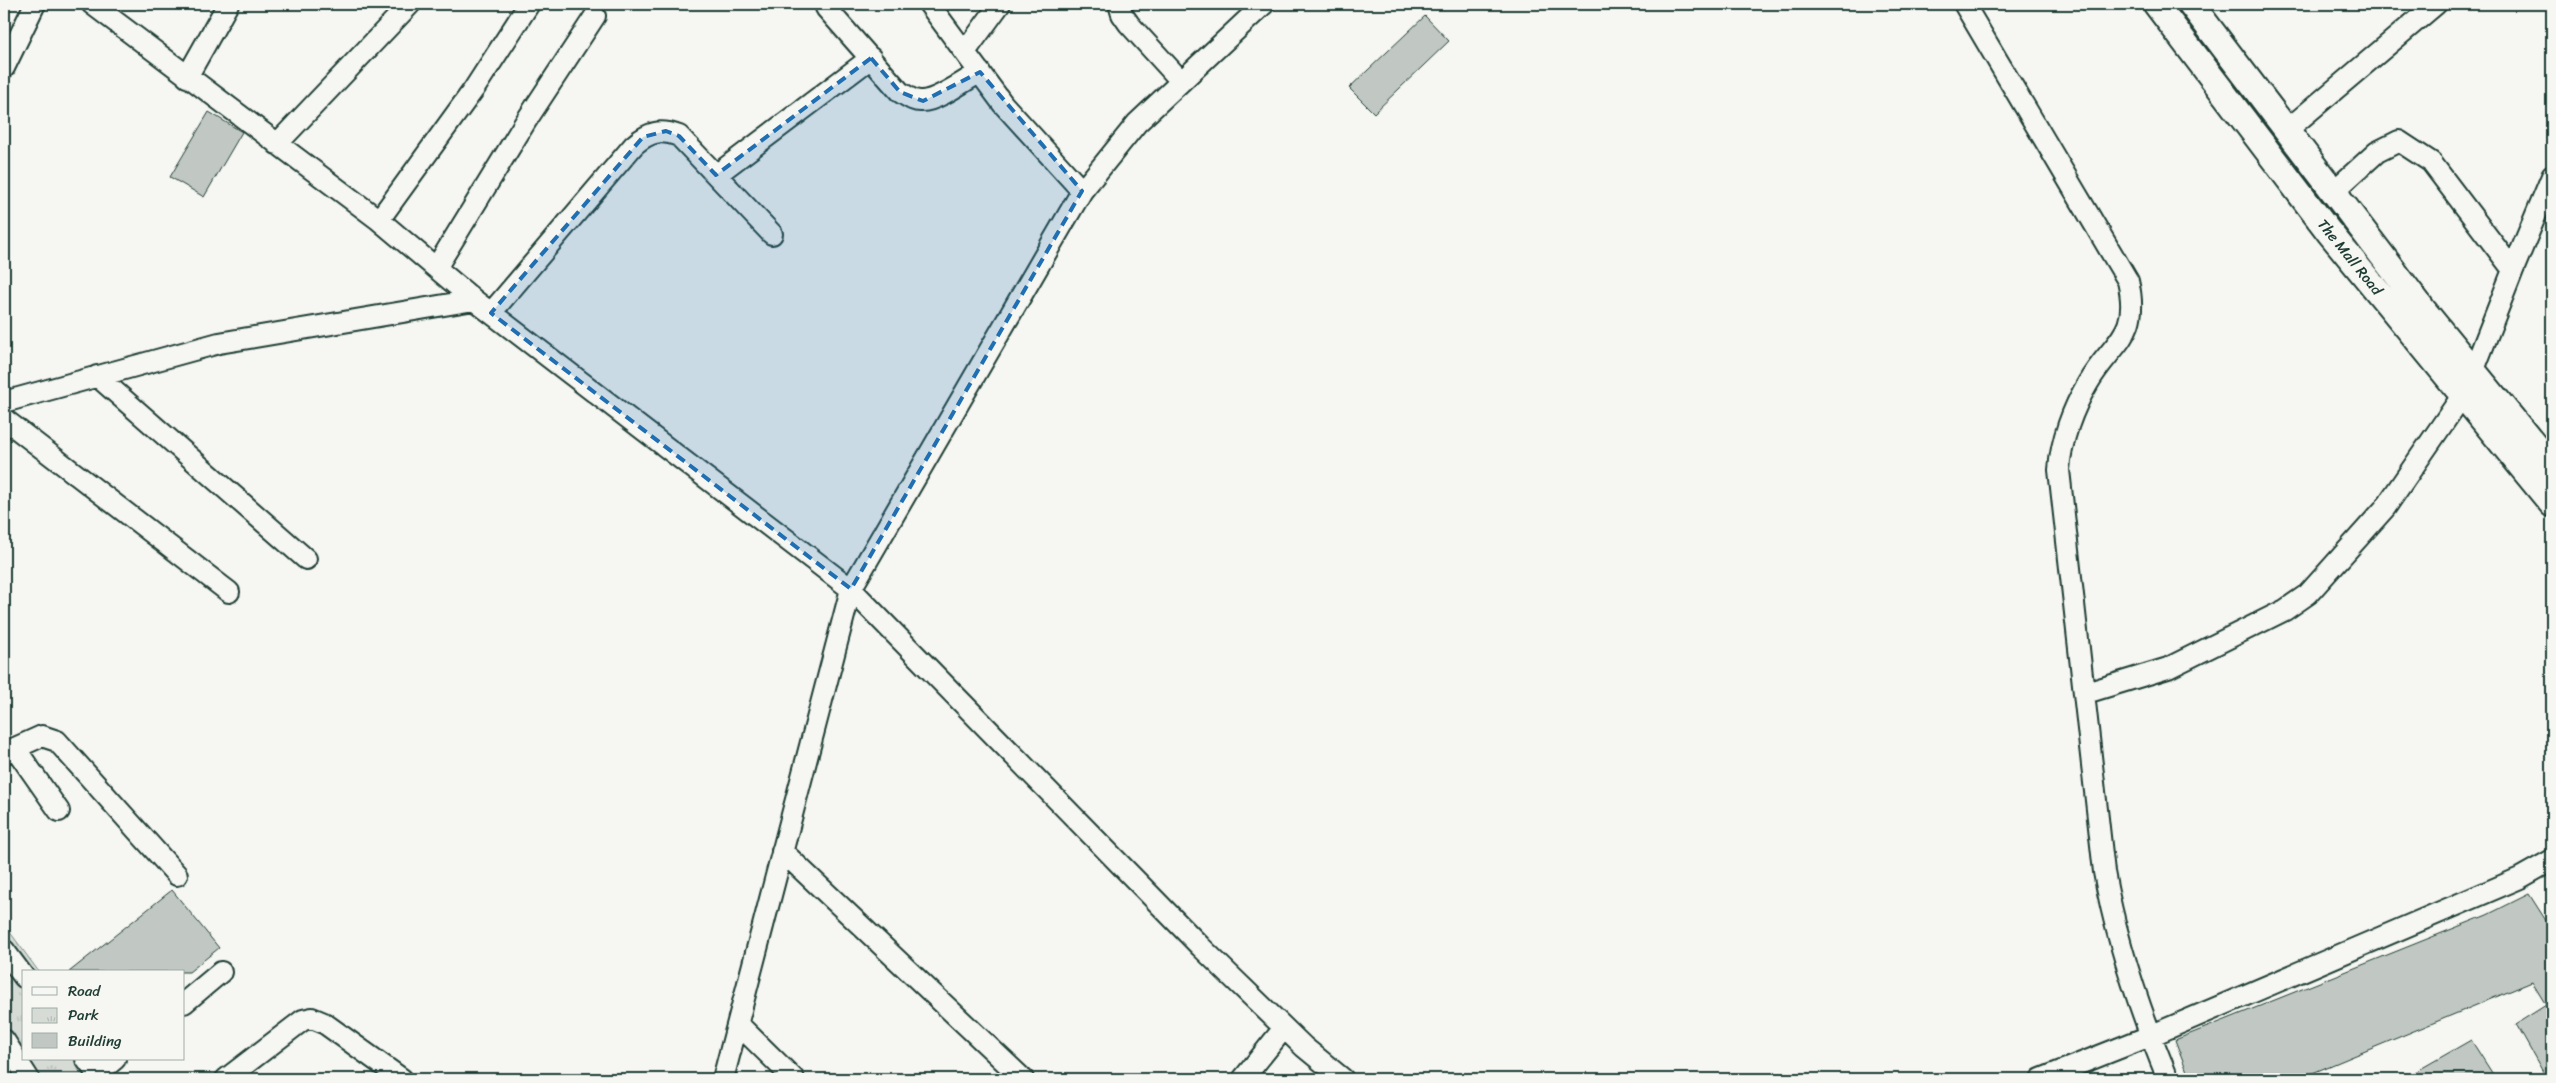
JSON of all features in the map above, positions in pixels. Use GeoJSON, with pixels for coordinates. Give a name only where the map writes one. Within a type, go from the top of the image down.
{"type":"FeatureCollection","features":[{"type":"Feature","properties":{"kind":"main road","name":"The Mall Road"},"geometry":{"type":"LineString","coordinates":[[2156,4],[2302,197],[2475,399],[2552,504]]}},
{"type":"Feature","properties":{"kind":"main road","name":"The Mall Road"},"geometry":{"type":"LineString","coordinates":[[2191,4],[2474,372],[2475,399],[2552,467]]}},
{"type":"Feature","properties":{"kind":"main road"},"geometry":{"type":"LineString","coordinates":[[2302,197],[2329,185]]}},
{"type":"Feature","properties":{"kind":"street"},"geometry":{"type":"LineString","coordinates":[[4,68],[35,4]]}},
{"type":"Feature","properties":{"kind":"street"},"geometry":{"type":"LineString","coordinates":[[92,4],[379,220],[474,300],[851,590],[1200,947],[1284,1028],[1343,1079]]}},
{"type":"Feature","properties":{"kind":"street"},"geometry":{"type":"LineString","coordinates":[[187,77],[228,4]]}},
{"type":"Feature","properties":{"kind":"street"},"geometry":{"type":"LineString","coordinates":[[277,144],[410,4]]}},
{"type":"Feature","properties":{"kind":"street"},"geometry":{"type":"LineString","coordinates":[[379,220],[474,89],[529,4]]}},
{"type":"Feature","properties":{"kind":"street"},"geometry":{"type":"LineString","coordinates":[[929,4],[1003,104],[1082,191]]}},
{"type":"Feature","properties":{"kind":"street"},"geometry":{"type":"LineString","coordinates":[[965,52],[1000,4]]}},
{"type":"Feature","properties":{"kind":"street"},"geometry":{"type":"LineString","coordinates":[[1119,4],[1122,14],[1129,24],[1181,81]]}},
{"type":"Feature","properties":{"kind":"street"},"geometry":{"type":"LineString","coordinates":[[723,1079],[851,590],[1082,191],[1137,123],[1264,4]]}},
{"type":"Feature","properties":{"kind":"street"},"geometry":{"type":"LineString","coordinates":[[1964,4],[2128,281],[2131,295],[2132,314],[2125,335],[2088,382],[2069,424],[2060,453],[2059,470],[2086,693],[2104,872],[2109,897],[2150,1036],[2168,1079]]}},
{"type":"Feature","properties":{"kind":"street"},"geometry":{"type":"LineString","coordinates":[[2287,130],[2436,4]]}},
{"type":"Feature","properties":{"kind":"street"},"geometry":{"type":"LineString","coordinates":[[826,8],[900,92],[914,100],[923,101],[980,72]]}},
{"type":"Feature","properties":{"kind":"street"},"geometry":{"type":"LineString","coordinates":[[436,268],[526,121],[595,16]]}},
{"type":"Feature","properties":{"kind":"street"},"geometry":{"type":"LineString","coordinates":[[716,175],[871,58]]}},
{"type":"Feature","properties":{"kind":"street"},"geometry":{"type":"LineString","coordinates":[[491,313],[634,145],[643,137],[655,131],[666,131],[679,136],[772,234]]}},
{"type":"Feature","properties":{"kind":"street"},"geometry":{"type":"LineString","coordinates":[[2329,185],[2377,152],[2399,141],[2431,162],[2513,270]]}},
{"type":"Feature","properties":{"kind":"street"},"geometry":{"type":"LineString","coordinates":[[2474,372],[2552,176]]}},
{"type":"Feature","properties":{"kind":"street"},"geometry":{"type":"LineString","coordinates":[[4,402],[219,343],[474,300]]}},
{"type":"Feature","properties":{"kind":"street"},"geometry":{"type":"LineString","coordinates":[[97,376],[306,559]]}},
{"type":"Feature","properties":{"kind":"street"},"geometry":{"type":"LineString","coordinates":[[2086,693],[2168,668],[2285,610],[2308,594],[2385,508],[2475,399]]}},
{"type":"Feature","properties":{"kind":"street"},"geometry":{"type":"LineString","coordinates":[[4,419],[229,592]]}},
{"type":"Feature","properties":{"kind":"street"},"geometry":{"type":"LineString","coordinates":[[60,811],[9,750],[42,736],[57,742],[177,876]]}},
{"type":"Feature","properties":{"kind":"street"},"geometry":{"type":"LineString","coordinates":[[782,851],[1023,1079]]}},
{"type":"Feature","properties":{"kind":"street"},"geometry":{"type":"LineString","coordinates":[[2041,1079],[2150,1036],[2520,878],[2552,860]]}},
{"type":"Feature","properties":{"kind":"street"},"geometry":{"type":"LineString","coordinates":[[185,1002],[222,972]]}},
{"type":"Feature","properties":{"kind":"street"},"geometry":{"type":"LineString","coordinates":[[226,1079],[303,1020],[312,1018],[324,1023],[402,1079]]}},
{"type":"Feature","properties":{"kind":"street"},"geometry":{"type":"LineString","coordinates":[[738,1024],[794,1079]]}},
{"type":"Feature","properties":{"kind":"street"},"geometry":{"type":"LineString","coordinates":[[1243,1079],[1284,1028]]}},
{"type":"Feature","properties":{"kind":"street"},"geometry":{"type":"LineString","coordinates":[[4,1040],[30,1079]]}},
{"type":"Feature","properties":{"kind":"street"},"geometry":{"type":"LineString","coordinates":[[94,1071],[113,1060]]}},
{"type":"Feature","properties":{"kind":"highlighted area"},"geometry":{"type":"Polygon","coordinates":[[[871,58],[900,92],[923,101],[980,72],[1082,191],[851,589],[491,313],[643,137],[666,131],[679,136],[716,175],[871,58]]]}},
{"type":"Feature","properties":{"kind":"green space"},"geometry":{"type":"Polygon","coordinates":[[[4,924],[38,970],[22,970],[22,1060],[104,1060],[118,1079],[4,1079],[4,924]]]}},
{"type":"Feature","properties":{"kind":"green space"},"geometry":{"type":"Polygon","coordinates":[[[4,1067],[20,1077],[17,1079],[4,1079],[4,1067]]]}},
{"type":"Feature","properties":{"kind":"building"},"geometry":{"type":"Polygon","coordinates":[[[1425,16],[1449,41],[1374,113],[1349,88],[1425,16]]]}},
{"type":"Feature","properties":{"kind":"building"},"geometry":{"type":"Polygon","coordinates":[[[209,112],[242,132],[204,197],[170,177],[209,112]]]}},
{"type":"Feature","properties":{"kind":"building"},"geometry":{"type":"Polygon","coordinates":[[[172,890],[219,948],[189,972],[185,972],[185,970],[72,970],[172,890]]]}},
{"type":"Feature","properties":{"kind":"building"},"geometry":{"type":"Polygon","coordinates":[[[2529,894],[2552,930],[2552,1079],[2547,1079],[2516,1024],[2546,1005],[2532,982],[2298,1079],[2190,1079],[2175,1040],[2487,915],[2529,894]]]}},
{"type":"Feature","properties":{"kind":"building"},"geometry":{"type":"Polygon","coordinates":[[[2471,1040],[2496,1079],[2403,1079],[2471,1040]]]}}]}
